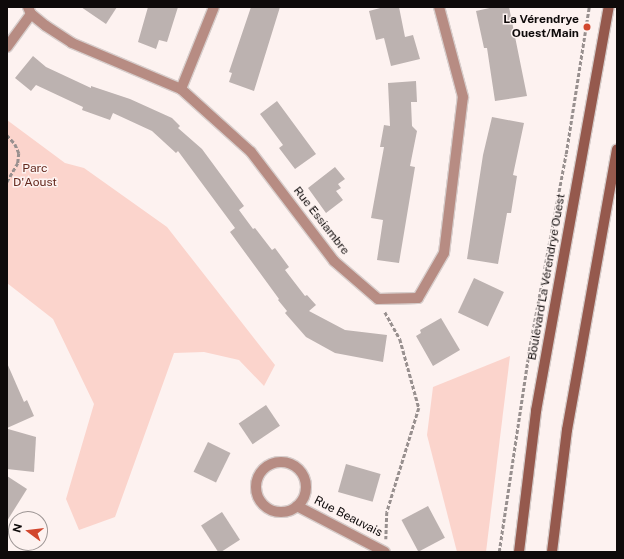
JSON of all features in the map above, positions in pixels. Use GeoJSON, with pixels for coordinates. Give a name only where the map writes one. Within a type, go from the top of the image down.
{"type":"FeatureCollection","features":[{"type":"Feature","properties":{"kind":"main road","name":"Boulevard La Vérendrye Ouest"},"geometry":{"type":"LineString","coordinates":[[519,552],[536,411],[609,7]]}},
{"type":"Feature","properties":{"kind":"main road"},"geometry":{"type":"LineString","coordinates":[[552,552],[567,430],[617,149]]}},
{"type":"Feature","properties":{"kind":"street"},"geometry":{"type":"LineString","coordinates":[[181,89],[214,7]]}},
{"type":"Feature","properties":{"kind":"street"},"geometry":{"type":"LineString","coordinates":[[378,299],[418,298],[444,253],[463,97],[439,7]]}},
{"type":"Feature","properties":{"kind":"street"},"geometry":{"type":"LineString","coordinates":[[7,47],[30,10]]}},
{"type":"Feature","properties":{"kind":"street","name":"Rue Essiambre"},"geometry":{"type":"LineString","coordinates":[[30,10],[72,43],[181,89],[251,152],[334,261],[378,299]]}},
{"type":"Feature","properties":{"kind":"street","name":"Rue Beauvais"},"geometry":{"type":"LineString","coordinates":[[282,462],[293,465],[302,473],[306,484],[304,496],[297,506],[287,511],[275,511],[264,506],[258,495],[256,483],[261,472],[270,465],[282,462]]}},
{"type":"Feature","properties":{"kind":"street","name":"Rue Beauvais"},"geometry":{"type":"LineString","coordinates":[[297,506],[385,551]]}},
{"type":"Feature","properties":{"kind":"path"},"geometry":{"type":"LineString","coordinates":[[499,552],[527,358],[566,154],[589,7]]}},
{"type":"Feature","properties":{"kind":"path"},"geometry":{"type":"LineString","coordinates":[[7,135],[15,144],[19,153],[18,163],[7,182]]}},
{"type":"Feature","properties":{"kind":"path"},"geometry":{"type":"LineString","coordinates":[[378,299],[400,339],[419,408],[387,512],[385,551]]}},
{"type":"Feature","properties":{"kind":"green space","name":"Parc D'Aoust"},"geometry":{"type":"Polygon","coordinates":[[[7,120],[65,163],[84,168],[167,227],[275,365],[264,386],[239,360],[204,352],[174,353],[115,517],[79,530],[66,499],[94,404],[53,319],[7,283],[7,120]]]}},
{"type":"Feature","properties":{"kind":"green space"},"geometry":{"type":"Polygon","coordinates":[[[510,356],[486,552],[457,552],[427,435],[433,387],[510,356]]]}},
{"type":"Feature","properties":{"kind":"building"},"geometry":{"type":"Polygon","coordinates":[[[81,7],[117,7],[106,24],[81,7]]]}},
{"type":"Feature","properties":{"kind":"building"},"geometry":{"type":"Polygon","coordinates":[[[148,7],[178,7],[167,42],[159,40],[156,49],[138,42],[148,7]]]}},
{"type":"Feature","properties":{"kind":"building"},"geometry":{"type":"Polygon","coordinates":[[[251,7],[280,7],[254,91],[229,82],[232,73],[229,72],[251,7]]]}},
{"type":"Feature","properties":{"kind":"building"},"geometry":{"type":"Polygon","coordinates":[[[384,7],[399,7],[405,37],[413,35],[420,59],[391,66],[384,38],[376,40],[369,11],[384,7]]]}},
{"type":"Feature","properties":{"kind":"building"},"geometry":{"type":"Polygon","coordinates":[[[494,7],[509,7],[527,96],[495,101],[487,48],[484,48],[476,11],[494,7]]]}},
{"type":"Feature","properties":{"kind":"building"},"geometry":{"type":"Polygon","coordinates":[[[33,56],[46,67],[91,88],[91,86],[130,99],[172,118],[180,126],[178,128],[202,149],[244,206],[239,210],[253,229],[255,228],[272,250],[275,248],[289,267],[285,270],[305,296],[307,295],[316,305],[309,311],[345,330],[387,335],[383,362],[335,353],[306,337],[285,313],[287,311],[278,300],[279,299],[230,232],[235,228],[178,151],[176,153],[152,131],[113,113],[110,120],[82,110],[83,107],[36,85],[31,91],[15,78],[33,56]]]}},
{"type":"Feature","properties":{"kind":"building"},"geometry":{"type":"Polygon","coordinates":[[[416,81],[417,102],[411,102],[412,126],[417,131],[410,166],[415,167],[399,263],[377,260],[383,220],[371,218],[384,147],[380,147],[384,125],[390,126],[388,83],[416,81]]]}},
{"type":"Feature","properties":{"kind":"building"},"geometry":{"type":"Polygon","coordinates":[[[277,101],[316,154],[295,169],[279,148],[283,145],[260,114],[277,101]]]}},
{"type":"Feature","properties":{"kind":"building"},"geometry":{"type":"Polygon","coordinates":[[[492,117],[524,123],[513,175],[517,176],[511,213],[507,213],[498,264],[467,259],[483,155],[492,117]]]}},
{"type":"Feature","properties":{"kind":"building"},"geometry":{"type":"Polygon","coordinates":[[[335,167],[345,179],[338,184],[341,188],[336,191],[343,200],[326,213],[308,188],[335,167]]]}},
{"type":"Feature","properties":{"kind":"building"},"geometry":{"type":"Polygon","coordinates":[[[474,278],[504,292],[488,326],[458,312],[474,278]]]}},
{"type":"Feature","properties":{"kind":"building"},"geometry":{"type":"Polygon","coordinates":[[[441,318],[460,350],[433,366],[416,336],[421,333],[420,330],[441,318]]]}},
{"type":"Feature","properties":{"kind":"building"},"geometry":{"type":"Polygon","coordinates":[[[7,363],[24,402],[27,400],[34,416],[7,428],[7,363]]]}},
{"type":"Feature","properties":{"kind":"building"},"geometry":{"type":"Polygon","coordinates":[[[266,405],[280,426],[253,444],[239,423],[266,405]]]}},
{"type":"Feature","properties":{"kind":"building"},"geometry":{"type":"Polygon","coordinates":[[[8,429],[36,437],[34,472],[7,469],[8,429]]]}},
{"type":"Feature","properties":{"kind":"building"},"geometry":{"type":"Polygon","coordinates":[[[208,442],[230,453],[216,483],[194,472],[208,442]]]}},
{"type":"Feature","properties":{"kind":"building"},"geometry":{"type":"Polygon","coordinates":[[[346,464],[381,474],[373,502],[338,492],[346,464]]]}},
{"type":"Feature","properties":{"kind":"building"},"geometry":{"type":"Polygon","coordinates":[[[7,476],[27,489],[13,511],[8,511],[7,521],[7,476]]]}},
{"type":"Feature","properties":{"kind":"building"},"geometry":{"type":"Polygon","coordinates":[[[428,506],[445,538],[418,552],[402,520],[428,506]]]}},
{"type":"Feature","properties":{"kind":"building"},"geometry":{"type":"Polygon","coordinates":[[[222,512],[240,540],[221,552],[218,552],[201,526],[222,512]]]}},
{"type":"Feature","properties":{"kind":"place","name":"La Vérendrye Ouest/Main"},"geometry":{"type":"Point","coordinates":[587,27]}}]}
